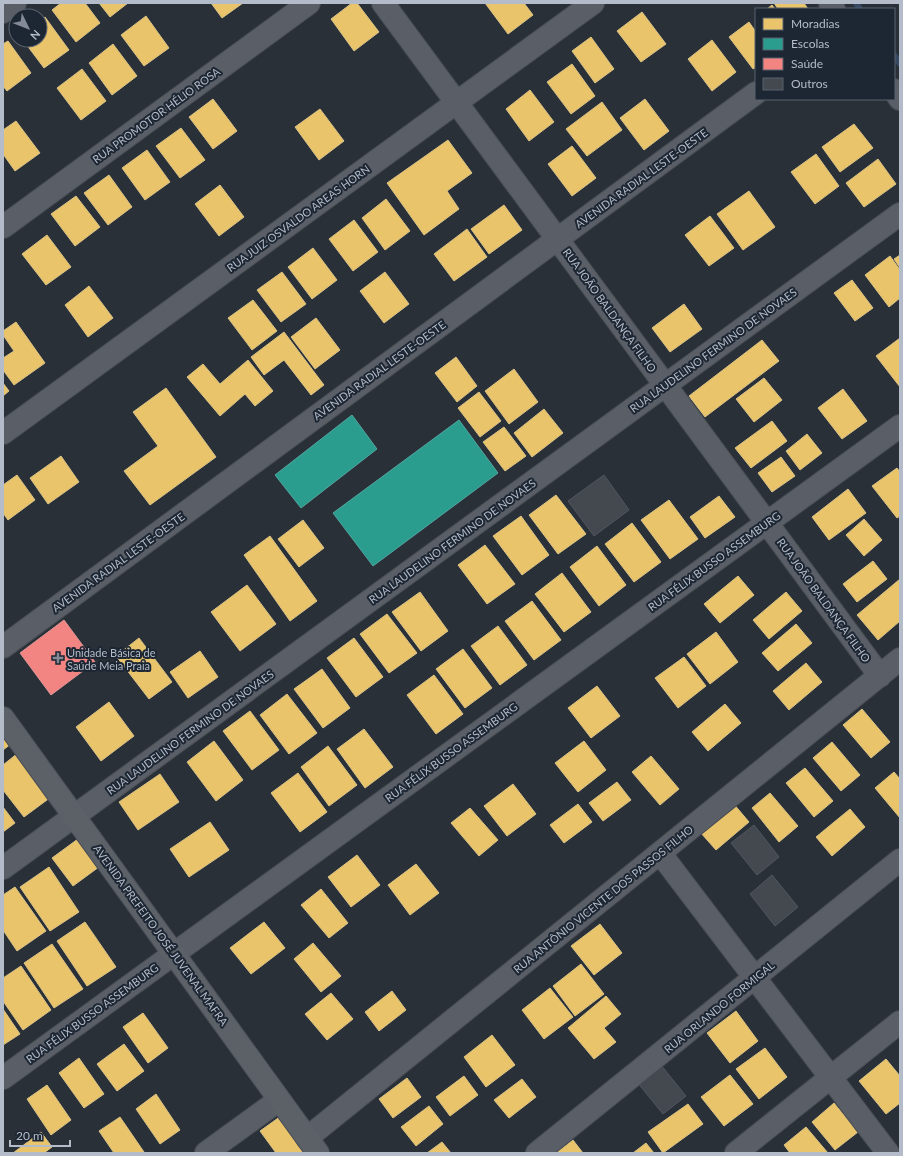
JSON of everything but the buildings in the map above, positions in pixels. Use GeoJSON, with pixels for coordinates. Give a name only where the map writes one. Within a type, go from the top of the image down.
{"type":"FeatureCollection","features":[{"type":"Feature","properties":{"kind":"main road","name":"AVENIDA PREFEITO JOSÉ JUVENAL MAFRA"},"geometry":{"type":"LineString","coordinates":[[3,718],[312,1145]]}},
{"type":"Feature","properties":{"kind":"street"},"geometry":{"type":"LineString","coordinates":[[3,12],[15,3]]}},
{"type":"Feature","properties":{"kind":"street","name":"RUA PROMOTOR HÉLIO ROSA"},"geometry":{"type":"LineString","coordinates":[[3,228],[309,3]]}},
{"type":"Feature","properties":{"kind":"street","name":"RUA JOÃO BALDANÇA FILHO"},"geometry":{"type":"LineString","coordinates":[[383,3],[880,676]]}},
{"type":"Feature","properties":{"kind":"street","name":"RUA JUIZ OSVALDO AREAS HORN"},"geometry":{"type":"LineString","coordinates":[[3,433],[593,3]]}},
{"type":"Feature","properties":{"kind":"street","name":"AVENIDA RADIAL LESTE-OESTE"},"geometry":{"type":"LineString","coordinates":[[3,647],[755,94]]}},
{"type":"Feature","properties":{"kind":"street","name":"RUA LAUDELINO FERMINO DE NOVAES"},"geometry":{"type":"LineString","coordinates":[[3,868],[900,214]]}},
{"type":"Feature","properties":{"kind":"street","name":"RUA FÉLIX BUSSO ASSEMBURG"},"geometry":{"type":"LineString","coordinates":[[3,1078],[900,426]]}},
{"type":"Feature","properties":{"kind":"street","name":"RUA ANTÔNIO VICENTE DOS PASSOS FILHO"},"geometry":{"type":"LineString","coordinates":[[312,1145],[660,853],[900,659]]}},
{"type":"Feature","properties":{"kind":"street"},"geometry":{"type":"LineString","coordinates":[[660,853],[888,1153]]}},
{"type":"Feature","properties":{"kind":"street","name":"RUA ORLANDO FORMIGAL"},"geometry":{"type":"LineString","coordinates":[[537,1153],[900,860]]}},
{"type":"Feature","properties":{"kind":"street"},"geometry":{"type":"LineString","coordinates":[[736,1153],[900,1022]]}},
{"type":"Feature","properties":{"kind":"street"},"geometry":{"type":"LineString","coordinates":[[206,1153],[279,1100]]}},
{"type":"Feature","properties":{"kind":"waterway"},"geometry":{"type":"LineString","coordinates":[[856,3],[859,8]]}},
{"type":"Feature","properties":{"kind":"waterway"},"geometry":{"type":"LineString","coordinates":[[895,56],[900,64]]}},
{"type":"Feature","properties":{"kind":"place","name":"Unidade Básica de Saúde Meia Praia"},"geometry":{"type":"Point","coordinates":[58,658]}}]}
